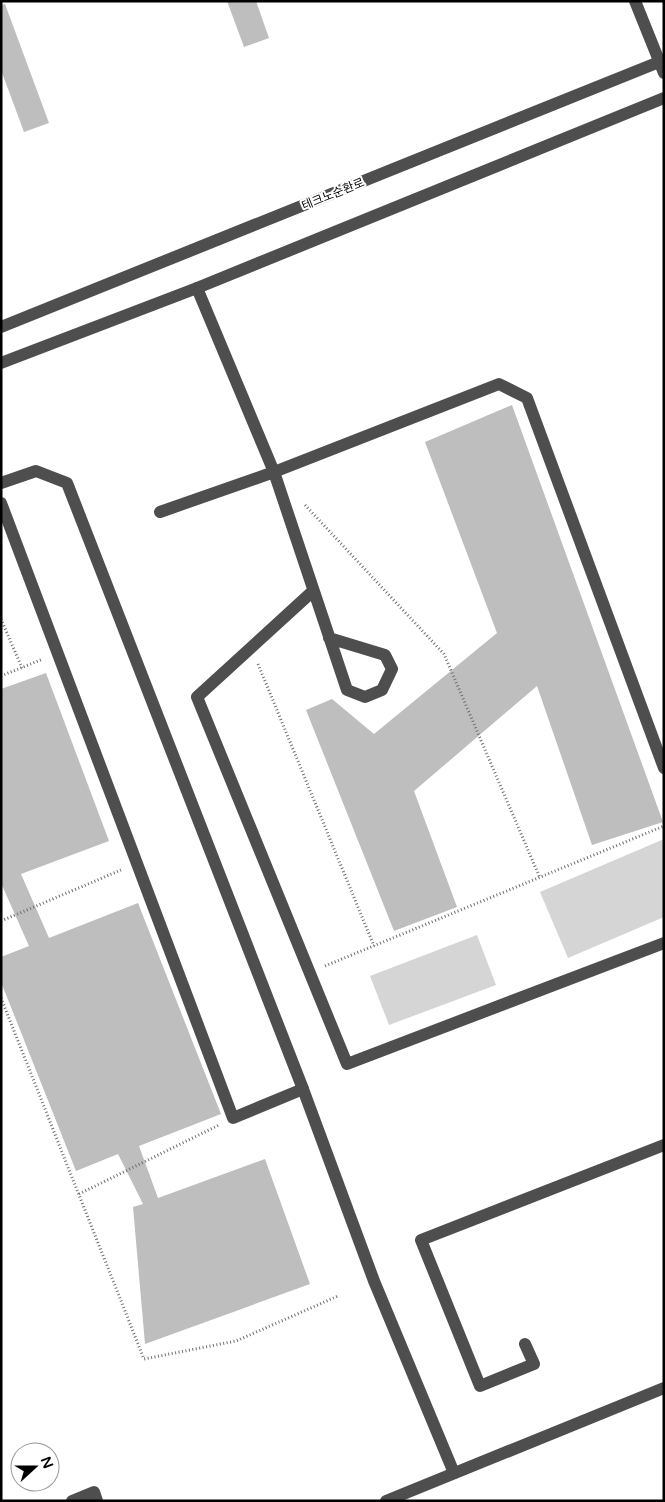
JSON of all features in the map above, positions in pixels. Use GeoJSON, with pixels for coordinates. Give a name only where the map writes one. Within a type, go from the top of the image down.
{"type":"FeatureCollection","features":[{"type":"Feature","properties":{"kind":"street"},"geometry":{"type":"LineString","coordinates":[[635,1],[662,65]]}},
{"type":"Feature","properties":{"kind":"street","name":"테크노순환로"},"geometry":{"type":"LineString","coordinates":[[1,327],[662,65]]}},
{"type":"Feature","properties":{"kind":"street"},"geometry":{"type":"LineString","coordinates":[[1,363],[197,288],[664,98]]}},
{"type":"Feature","properties":{"kind":"street"},"geometry":{"type":"LineString","coordinates":[[197,288],[274,472],[329,638],[347,690],[365,697],[382,690],[392,669],[384,655],[329,638]]}},
{"type":"Feature","properties":{"kind":"street"},"geometry":{"type":"LineString","coordinates":[[160,512],[274,472],[499,384],[527,398],[664,768]]}},
{"type":"Feature","properties":{"kind":"street"},"geometry":{"type":"LineString","coordinates":[[1,483],[36,471],[67,483],[303,1089],[374,1281],[454,1473]]}},
{"type":"Feature","properties":{"kind":"street"},"geometry":{"type":"LineString","coordinates":[[1,503],[233,1118],[303,1089]]}},
{"type":"Feature","properties":{"kind":"street"},"geometry":{"type":"LineString","coordinates":[[314,591],[197,697],[347,1064],[664,943]]}},
{"type":"Feature","properties":{"kind":"street"},"geometry":{"type":"LineString","coordinates":[[525,1344],[534,1364],[480,1386],[421,1240],[664,1145]]}},
{"type":"Feature","properties":{"kind":"street"},"geometry":{"type":"LineString","coordinates":[[386,1501],[664,1388]]}},
{"type":"Feature","properties":{"kind":"street"},"geometry":{"type":"LineString","coordinates":[[72,1501],[94,1492],[97,1501]]}},
{"type":"Feature","properties":{"kind":"path"},"geometry":{"type":"LineString","coordinates":[[300,500],[444,654],[540,878]]}},
{"type":"Feature","properties":{"kind":"path"},"geometry":{"type":"LineString","coordinates":[[1,619],[22,668]]}},
{"type":"Feature","properties":{"kind":"path"},"geometry":{"type":"LineString","coordinates":[[251,647],[374,946]]}},
{"type":"Feature","properties":{"kind":"path"},"geometry":{"type":"LineString","coordinates":[[1,676],[58,653]]}},
{"type":"Feature","properties":{"kind":"path"},"geometry":{"type":"LineString","coordinates":[[309,972],[664,826]]}},
{"type":"Feature","properties":{"kind":"path"},"geometry":{"type":"LineString","coordinates":[[1,921],[138,863]]}},
{"type":"Feature","properties":{"kind":"path"},"geometry":{"type":"LineString","coordinates":[[1,998],[144,1359],[236,1341],[338,1296]]}},
{"type":"Feature","properties":{"kind":"path"},"geometry":{"type":"LineString","coordinates":[[79,1194],[233,1118]]}},
{"type":"Feature","properties":{"kind":"shaded area"},"geometry":{"type":"Polygon","coordinates":[[[664,839],[664,917],[568,958],[540,892],[664,839]]]}},
{"type":"Feature","properties":{"kind":"shaded area"},"geometry":{"type":"Polygon","coordinates":[[[477,935],[496,985],[389,1025],[370,976],[477,935]]]}},
{"type":"Feature","properties":{"kind":"building"},"geometry":{"type":"Polygon","coordinates":[[[227,1],[256,1],[269,38],[244,47],[227,1]]]}},
{"type":"Feature","properties":{"kind":"building"},"geometry":{"type":"Polygon","coordinates":[[[5,4],[49,123],[24,132],[1,70],[1,5],[5,4]]]}},
{"type":"Feature","properties":{"kind":"building"},"geometry":{"type":"Polygon","coordinates":[[[512,405],[663,822],[592,845],[537,686],[414,791],[457,907],[394,931],[306,710],[332,699],[374,734],[497,633],[425,442],[512,405]]]}},
{"type":"Feature","properties":{"kind":"building"},"geometry":{"type":"Polygon","coordinates":[[[46,673],[109,841],[21,874],[49,938],[138,903],[221,1114],[139,1146],[158,1198],[265,1159],[310,1284],[145,1344],[133,1207],[143,1204],[118,1154],[76,1171],[1,982],[1,957],[29,946],[1,883],[1,689],[46,673]]]}}]}
